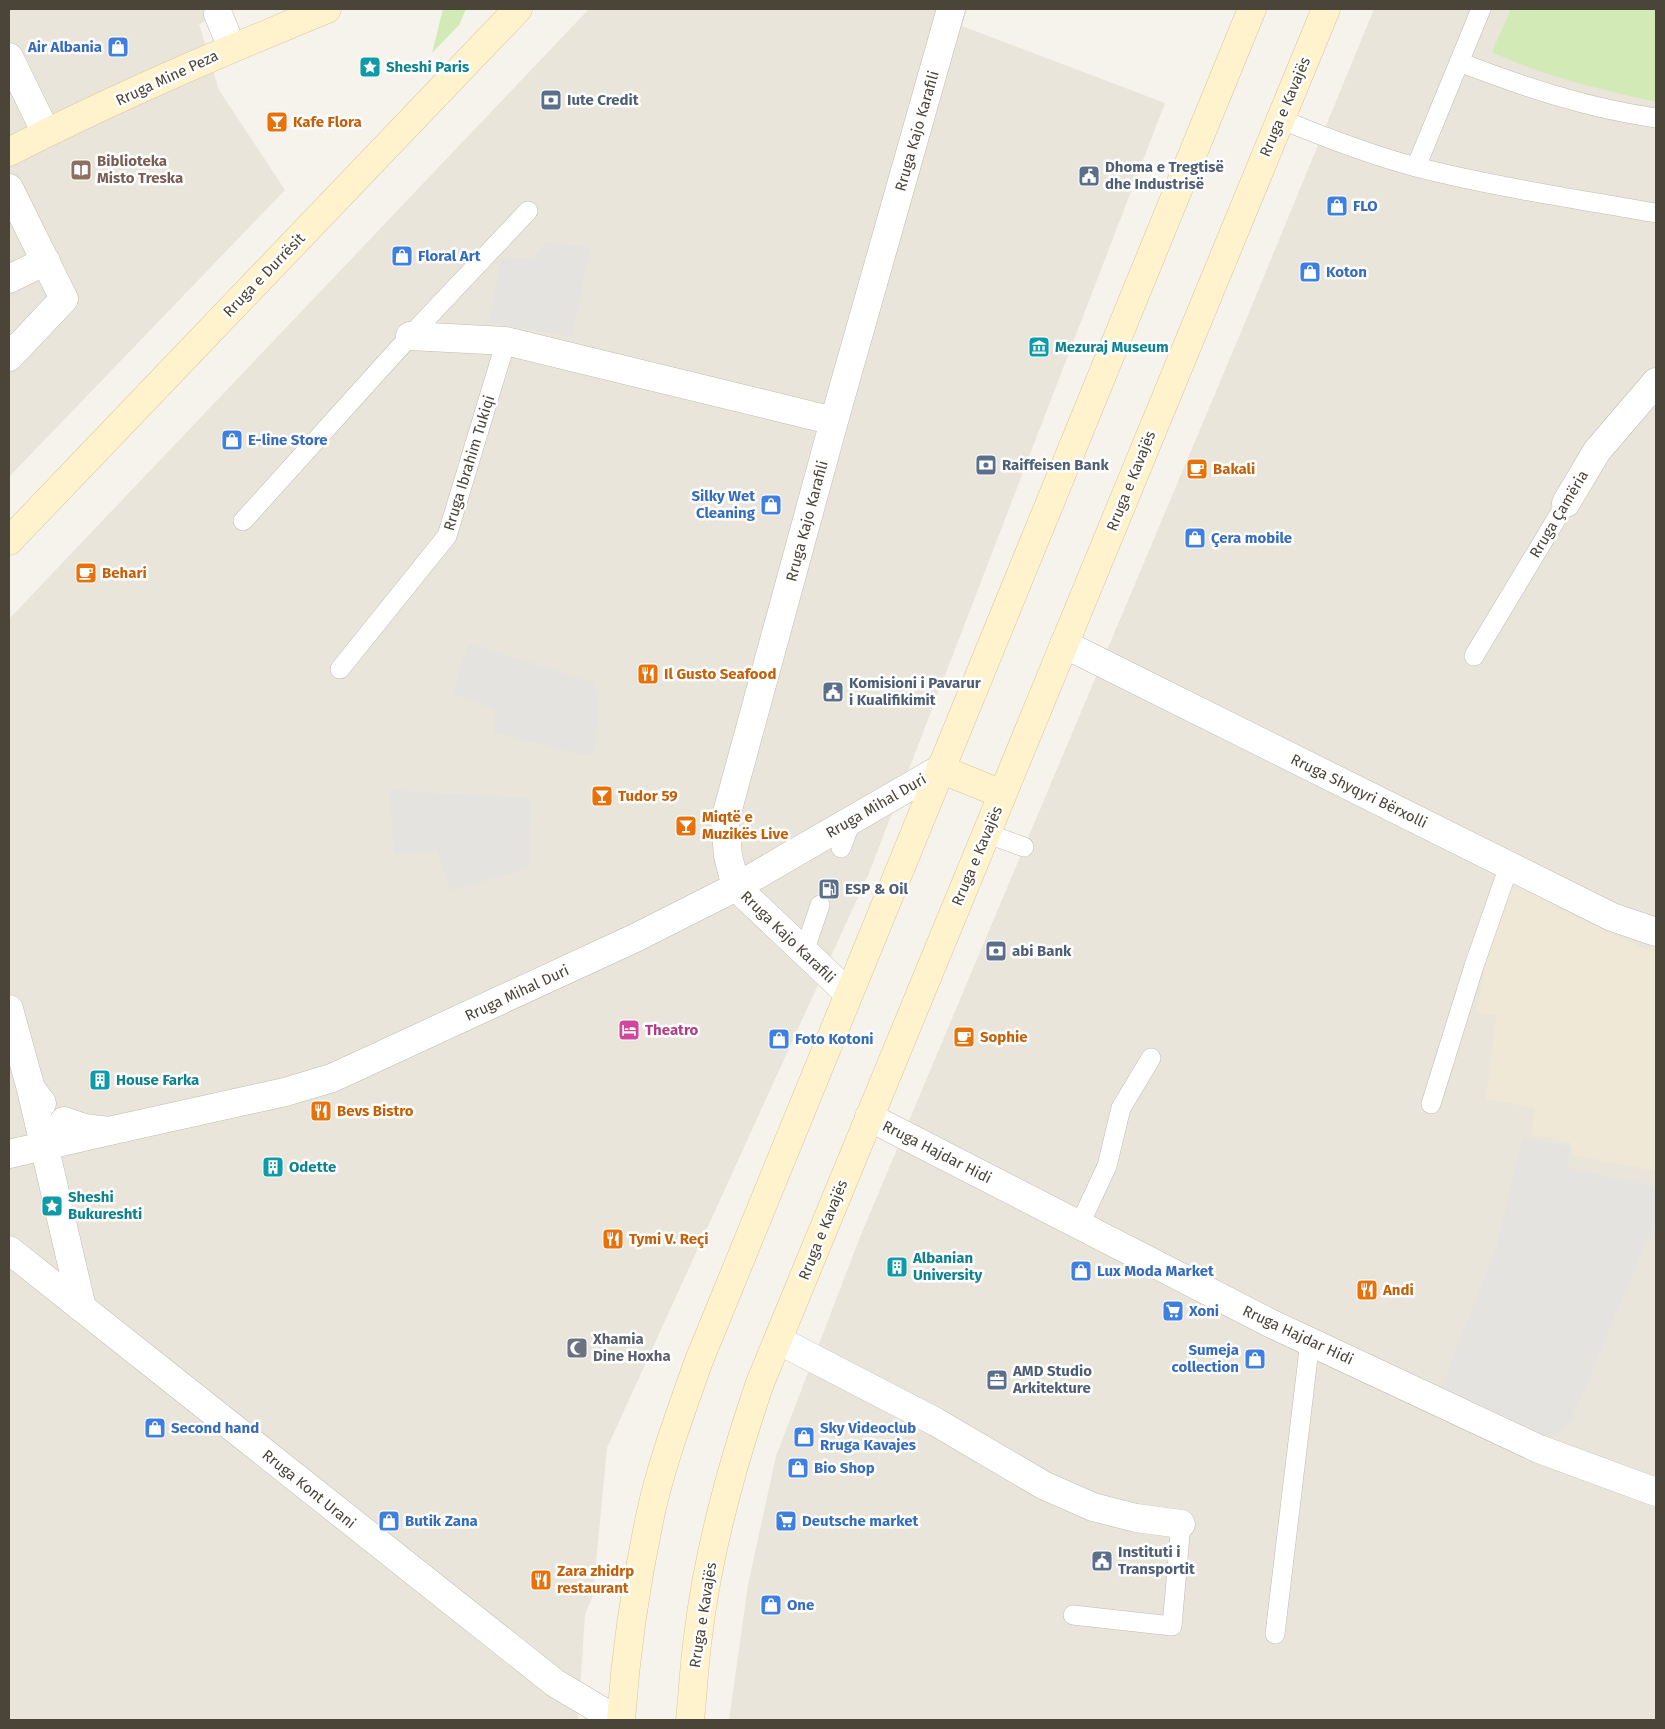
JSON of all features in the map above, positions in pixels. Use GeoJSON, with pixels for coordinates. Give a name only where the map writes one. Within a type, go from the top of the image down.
{"type":"FeatureCollection","features":[{"type":"Feature","properties":{"kind":"main road","name":"Rruga Mine Peza"},"geometry":{"type":"LineString","coordinates":[[9,152],[46,133],[232,48],[327,9]]}},
{"type":"Feature","properties":{"kind":"main road"},"geometry":{"type":"LineString","coordinates":[[493,36],[505,15],[506,9]]}},
{"type":"Feature","properties":{"kind":"main road","name":"Rruga e Durrësit"},"geometry":{"type":"LineString","coordinates":[[9,540],[518,9]]}},
{"type":"Feature","properties":{"kind":"main road"},"geometry":{"type":"LineString","coordinates":[[621,1720],[630,1627],[651,1511],[671,1440],[698,1363],[1252,9]]}},
{"type":"Feature","properties":{"kind":"main road","name":"Rruga e Kavajës"},"geometry":{"type":"LineString","coordinates":[[690,1720],[698,1636],[718,1523],[738,1448],[778,1340],[1326,9]]}},
{"type":"Feature","properties":{"kind":"main road"},"geometry":{"type":"LineString","coordinates":[[940,769],[1002,794]]}},
{"type":"Feature","properties":{"kind":"street","name":"Rruga Kajo Karafili"},"geometry":{"type":"LineString","coordinates":[[848,993],[736,887],[728,856],[725,820],[834,421],[951,9]]}},
{"type":"Feature","properties":{"kind":"street"},"geometry":{"type":"LineString","coordinates":[[218,14],[232,48]]}},
{"type":"Feature","properties":{"kind":"street"},"geometry":{"type":"LineString","coordinates":[[9,57],[46,133]]}},
{"type":"Feature","properties":{"kind":"street"},"geometry":{"type":"LineString","coordinates":[[9,188],[64,298],[9,357]]}},
{"type":"Feature","properties":{"kind":"street"},"geometry":{"type":"LineString","coordinates":[[9,279],[46,261]]}},
{"type":"Feature","properties":{"kind":"street"},"geometry":{"type":"LineString","coordinates":[[410,336],[506,341],[834,421]]}},
{"type":"Feature","properties":{"kind":"street","name":"Rruga Çamëria"},"geometry":{"type":"LineString","coordinates":[[1566,503],[1597,450],[1656,382]]}},
{"type":"Feature","properties":{"kind":"street","name":"Rruga Shyqyri Bërxolli"},"geometry":{"type":"LineString","coordinates":[[1064,644],[1612,917],[1656,932]]}},
{"type":"Feature","properties":{"kind":"street","name":"Rruga Mihal Duri"},"geometry":{"type":"LineString","coordinates":[[31,1089],[46,1107],[64,1122],[84,1128],[109,1131],[285,1092],[332,1078],[635,938],[736,887],[940,769]]}},
{"type":"Feature","properties":{"kind":"street"},"geometry":{"type":"LineString","coordinates":[[9,1009],[31,1089],[82,1308]]}},
{"type":"Feature","properties":{"kind":"street","name":"Rruga Hajdar Hidi"},"geometry":{"type":"LineString","coordinates":[[869,1117],[1080,1226],[1310,1341],[1539,1449],[1656,1492]]}},
{"type":"Feature","properties":{"kind":"street"},"geometry":{"type":"LineString","coordinates":[[9,1154],[109,1131]]}},
{"type":"Feature","properties":{"kind":"street","name":"Rruga Kont Urani"},"geometry":{"type":"LineString","coordinates":[[9,1251],[555,1683],[616,1720]]}},
{"type":"Feature","properties":{"kind":"street"},"geometry":{"type":"LineString","coordinates":[[778,1340],[936,1422],[1043,1485],[1094,1507],[1136,1518],[1181,1524]]}},
{"type":"Feature","properties":{"kind":"lane"},"geometry":{"type":"LineString","coordinates":[[1416,167],[1481,9]]}},
{"type":"Feature","properties":{"kind":"lane"},"geometry":{"type":"LineString","coordinates":[[1459,62],[1540,92],[1590,106],[1656,118]]}},
{"type":"Feature","properties":{"kind":"lane"},"geometry":{"type":"LineString","coordinates":[[1280,119],[1338,142],[1416,167],[1500,186],[1656,213]]}},
{"type":"Feature","properties":{"kind":"lane"},"geometry":{"type":"LineString","coordinates":[[243,521],[410,336],[528,211]]}},
{"type":"Feature","properties":{"kind":"lane","name":"Rruga Ibrahim Tukiqi"},"geometry":{"type":"LineString","coordinates":[[340,669],[447,536],[506,341]]}},
{"type":"Feature","properties":{"kind":"lane","name":"Rruga Çamëria"},"geometry":{"type":"LineString","coordinates":[[1474,656],[1566,503]]}},
{"type":"Feature","properties":{"kind":"lane"},"geometry":{"type":"LineString","coordinates":[[841,848],[851,822]]}},
{"type":"Feature","properties":{"kind":"lane"},"geometry":{"type":"LineString","coordinates":[[986,833],[1024,847]]}},
{"type":"Feature","properties":{"kind":"lane"},"geometry":{"type":"LineString","coordinates":[[1431,1104],[1474,966],[1509,866]]}},
{"type":"Feature","properties":{"kind":"lane"},"geometry":{"type":"LineString","coordinates":[[804,952],[820,905]]}},
{"type":"Feature","properties":{"kind":"lane"},"geometry":{"type":"LineString","coordinates":[[1080,1226],[1107,1166],[1121,1108],[1151,1058]]}},
{"type":"Feature","properties":{"kind":"lane"},"geometry":{"type":"LineString","coordinates":[[1275,1634],[1310,1341]]}},
{"type":"Feature","properties":{"kind":"lane"},"geometry":{"type":"LineString","coordinates":[[1073,1615],[1172,1626],[1181,1524]]}},
{"type":"Feature","properties":{"kind":"shaded area"},"geometry":{"type":"Polygon","coordinates":[[[9,9],[231,9],[199,24],[219,90],[285,190],[9,477],[9,9]]]}},
{"type":"Feature","properties":{"kind":"shaded area"},"geometry":{"type":"Polygon","coordinates":[[[589,9],[967,9],[962,26],[1165,103],[869,873],[607,1448],[593,1595],[585,1615],[578,1720],[9,1720],[9,619],[589,9]]]}},
{"type":"Feature","properties":{"kind":"shaded area"},"geometry":{"type":"Polygon","coordinates":[[[1374,9],[1656,9],[1656,1720],[729,1720],[748,1585],[776,1456],[860,1237],[1241,332],[1374,9]]]}},
{"type":"Feature","properties":{"kind":"shaded area"},"geometry":{"type":"Polygon","coordinates":[[[545,242],[590,248],[572,337],[489,322],[501,257],[533,258],[545,242]]]}},
{"type":"Feature","properties":{"kind":"shaded area"},"geometry":{"type":"Polygon","coordinates":[[[468,643],[593,682],[599,702],[594,754],[573,753],[494,733],[495,709],[453,694],[468,643]]]}},
{"type":"Feature","properties":{"kind":"shaded area"},"geometry":{"type":"Polygon","coordinates":[[[389,790],[531,799],[530,867],[451,891],[437,851],[394,853],[389,790]]]}},
{"type":"Feature","properties":{"kind":"shaded area"},"geometry":{"type":"Polygon","coordinates":[[[1526,882],[1554,893],[1551,905],[1647,950],[1656,951],[1656,1171],[1574,1155],[1570,1142],[1531,1135],[1535,1108],[1486,1099],[1497,1015],[1476,1013],[1493,930],[1510,887],[1522,890],[1526,882]]]}},
{"type":"Feature","properties":{"kind":"shaded area"},"geometry":{"type":"Polygon","coordinates":[[[1523,1138],[1570,1146],[1568,1168],[1656,1187],[1656,1218],[1571,1422],[1551,1437],[1440,1391],[1496,1248],[1523,1138]]]}},
{"type":"Feature","properties":{"kind":"green space"},"geometry":{"type":"Polygon","coordinates":[[[443,9],[466,9],[459,25],[432,53],[443,9]]]}},
{"type":"Feature","properties":{"kind":"green space"},"geometry":{"type":"Polygon","coordinates":[[[1511,9],[1656,9],[1656,102],[1593,87],[1532,69],[1492,52],[1511,9]]]}},
{"type":"Feature","properties":{"kind":"place","name":"Air Albania"},"geometry":{"type":"Point","coordinates":[118,47]}},
{"type":"Feature","properties":{"kind":"place","name":"Sheshi Paris"},"geometry":{"type":"Point","coordinates":[370,67]}},
{"type":"Feature","properties":{"kind":"place","name":"Iute Credit"},"geometry":{"type":"Point","coordinates":[551,100]}},
{"type":"Feature","properties":{"kind":"place","name":"Kafe Flora"},"geometry":{"type":"Point","coordinates":[277,122]}},
{"type":"Feature","properties":{"kind":"place","name":"Biblioteka Misto Treska"},"geometry":{"type":"Point","coordinates":[81,170]}},
{"type":"Feature","properties":{"kind":"place","name":"Dhoma e Tregtisë dhe Industrisë"},"geometry":{"type":"Point","coordinates":[1089,176]}},
{"type":"Feature","properties":{"kind":"place","name":"FLO"},"geometry":{"type":"Point","coordinates":[1337,206]}},
{"type":"Feature","properties":{"kind":"place","name":"Floral Art"},"geometry":{"type":"Point","coordinates":[402,256]}},
{"type":"Feature","properties":{"kind":"place","name":"Koton"},"geometry":{"type":"Point","coordinates":[1310,272]}},
{"type":"Feature","properties":{"kind":"place","name":"Mezuraj Museum"},"geometry":{"type":"Point","coordinates":[1039,347]}},
{"type":"Feature","properties":{"kind":"place","name":"E-line Store"},"geometry":{"type":"Point","coordinates":[232,440]}},
{"type":"Feature","properties":{"kind":"place","name":"Raiffeisen Bank"},"geometry":{"type":"Point","coordinates":[986,465]}},
{"type":"Feature","properties":{"kind":"place","name":"Bakali"},"geometry":{"type":"Point","coordinates":[1197,469]}},
{"type":"Feature","properties":{"kind":"place","name":"Silky Wet Cleaning"},"geometry":{"type":"Point","coordinates":[771,505]}},
{"type":"Feature","properties":{"kind":"place","name":"Çera mobile"},"geometry":{"type":"Point","coordinates":[1195,538]}},
{"type":"Feature","properties":{"kind":"place","name":"Behari"},"geometry":{"type":"Point","coordinates":[86,573]}},
{"type":"Feature","properties":{"kind":"place","name":"Il Gusto Seafood"},"geometry":{"type":"Point","coordinates":[648,674]}},
{"type":"Feature","properties":{"kind":"place","name":"Komisioni i Pavarur i Kualifikimit"},"geometry":{"type":"Point","coordinates":[833,692]}},
{"type":"Feature","properties":{"kind":"place","name":"Tudor 59"},"geometry":{"type":"Point","coordinates":[602,796]}},
{"type":"Feature","properties":{"kind":"place","name":"Miqtë e Muzikës Live"},"geometry":{"type":"Point","coordinates":[686,826]}},
{"type":"Feature","properties":{"kind":"place","name":"ESP & Oil"},"geometry":{"type":"Point","coordinates":[829,889]}},
{"type":"Feature","properties":{"kind":"place","name":"abi Bank"},"geometry":{"type":"Point","coordinates":[996,951]}},
{"type":"Feature","properties":{"kind":"place","name":"Theatro"},"geometry":{"type":"Point","coordinates":[629,1030]}},
{"type":"Feature","properties":{"kind":"place","name":"Sophie"},"geometry":{"type":"Point","coordinates":[964,1037]}},
{"type":"Feature","properties":{"kind":"place","name":"Foto Kotoni"},"geometry":{"type":"Point","coordinates":[779,1039]}},
{"type":"Feature","properties":{"kind":"place","name":"House Farka"},"geometry":{"type":"Point","coordinates":[100,1080]}},
{"type":"Feature","properties":{"kind":"place","name":"Bevs Bistro"},"geometry":{"type":"Point","coordinates":[321,1111]}},
{"type":"Feature","properties":{"kind":"place","name":"Odette"},"geometry":{"type":"Point","coordinates":[273,1167]}},
{"type":"Feature","properties":{"kind":"place","name":"Sheshi Bukureshti"},"geometry":{"type":"Point","coordinates":[52,1206]}},
{"type":"Feature","properties":{"kind":"place","name":"Tymi V. Reçi"},"geometry":{"type":"Point","coordinates":[613,1239]}},
{"type":"Feature","properties":{"kind":"place","name":"Albanian University"},"geometry":{"type":"Point","coordinates":[897,1267]}},
{"type":"Feature","properties":{"kind":"place","name":"Lux Moda Market"},"geometry":{"type":"Point","coordinates":[1081,1271]}},
{"type":"Feature","properties":{"kind":"place","name":"Andi"},"geometry":{"type":"Point","coordinates":[1367,1290]}},
{"type":"Feature","properties":{"kind":"place","name":"Xoni"},"geometry":{"type":"Point","coordinates":[1173,1311]}},
{"type":"Feature","properties":{"kind":"place","name":"Xhamia Dine Hoxha"},"geometry":{"type":"Point","coordinates":[577,1348]}},
{"type":"Feature","properties":{"kind":"place","name":"Sumeja collection"},"geometry":{"type":"Point","coordinates":[1255,1359]}},
{"type":"Feature","properties":{"kind":"place","name":"AMD Studio Arkitekture"},"geometry":{"type":"Point","coordinates":[997,1380]}},
{"type":"Feature","properties":{"kind":"place","name":"Second hand"},"geometry":{"type":"Point","coordinates":[155,1428]}},
{"type":"Feature","properties":{"kind":"place","name":"Sky Videoclub Rruga Kavajes"},"geometry":{"type":"Point","coordinates":[804,1437]}},
{"type":"Feature","properties":{"kind":"place","name":"Bio Shop"},"geometry":{"type":"Point","coordinates":[798,1468]}},
{"type":"Feature","properties":{"kind":"place","name":"Butik Zana"},"geometry":{"type":"Point","coordinates":[389,1521]}},
{"type":"Feature","properties":{"kind":"place","name":"Deutsche market"},"geometry":{"type":"Point","coordinates":[786,1521]}},
{"type":"Feature","properties":{"kind":"place","name":"Instituti i Transportit"},"geometry":{"type":"Point","coordinates":[1102,1561]}},
{"type":"Feature","properties":{"kind":"place","name":"Zara zhidrp restaurant"},"geometry":{"type":"Point","coordinates":[541,1580]}},
{"type":"Feature","properties":{"kind":"place","name":"One"},"geometry":{"type":"Point","coordinates":[771,1605]}}]}
